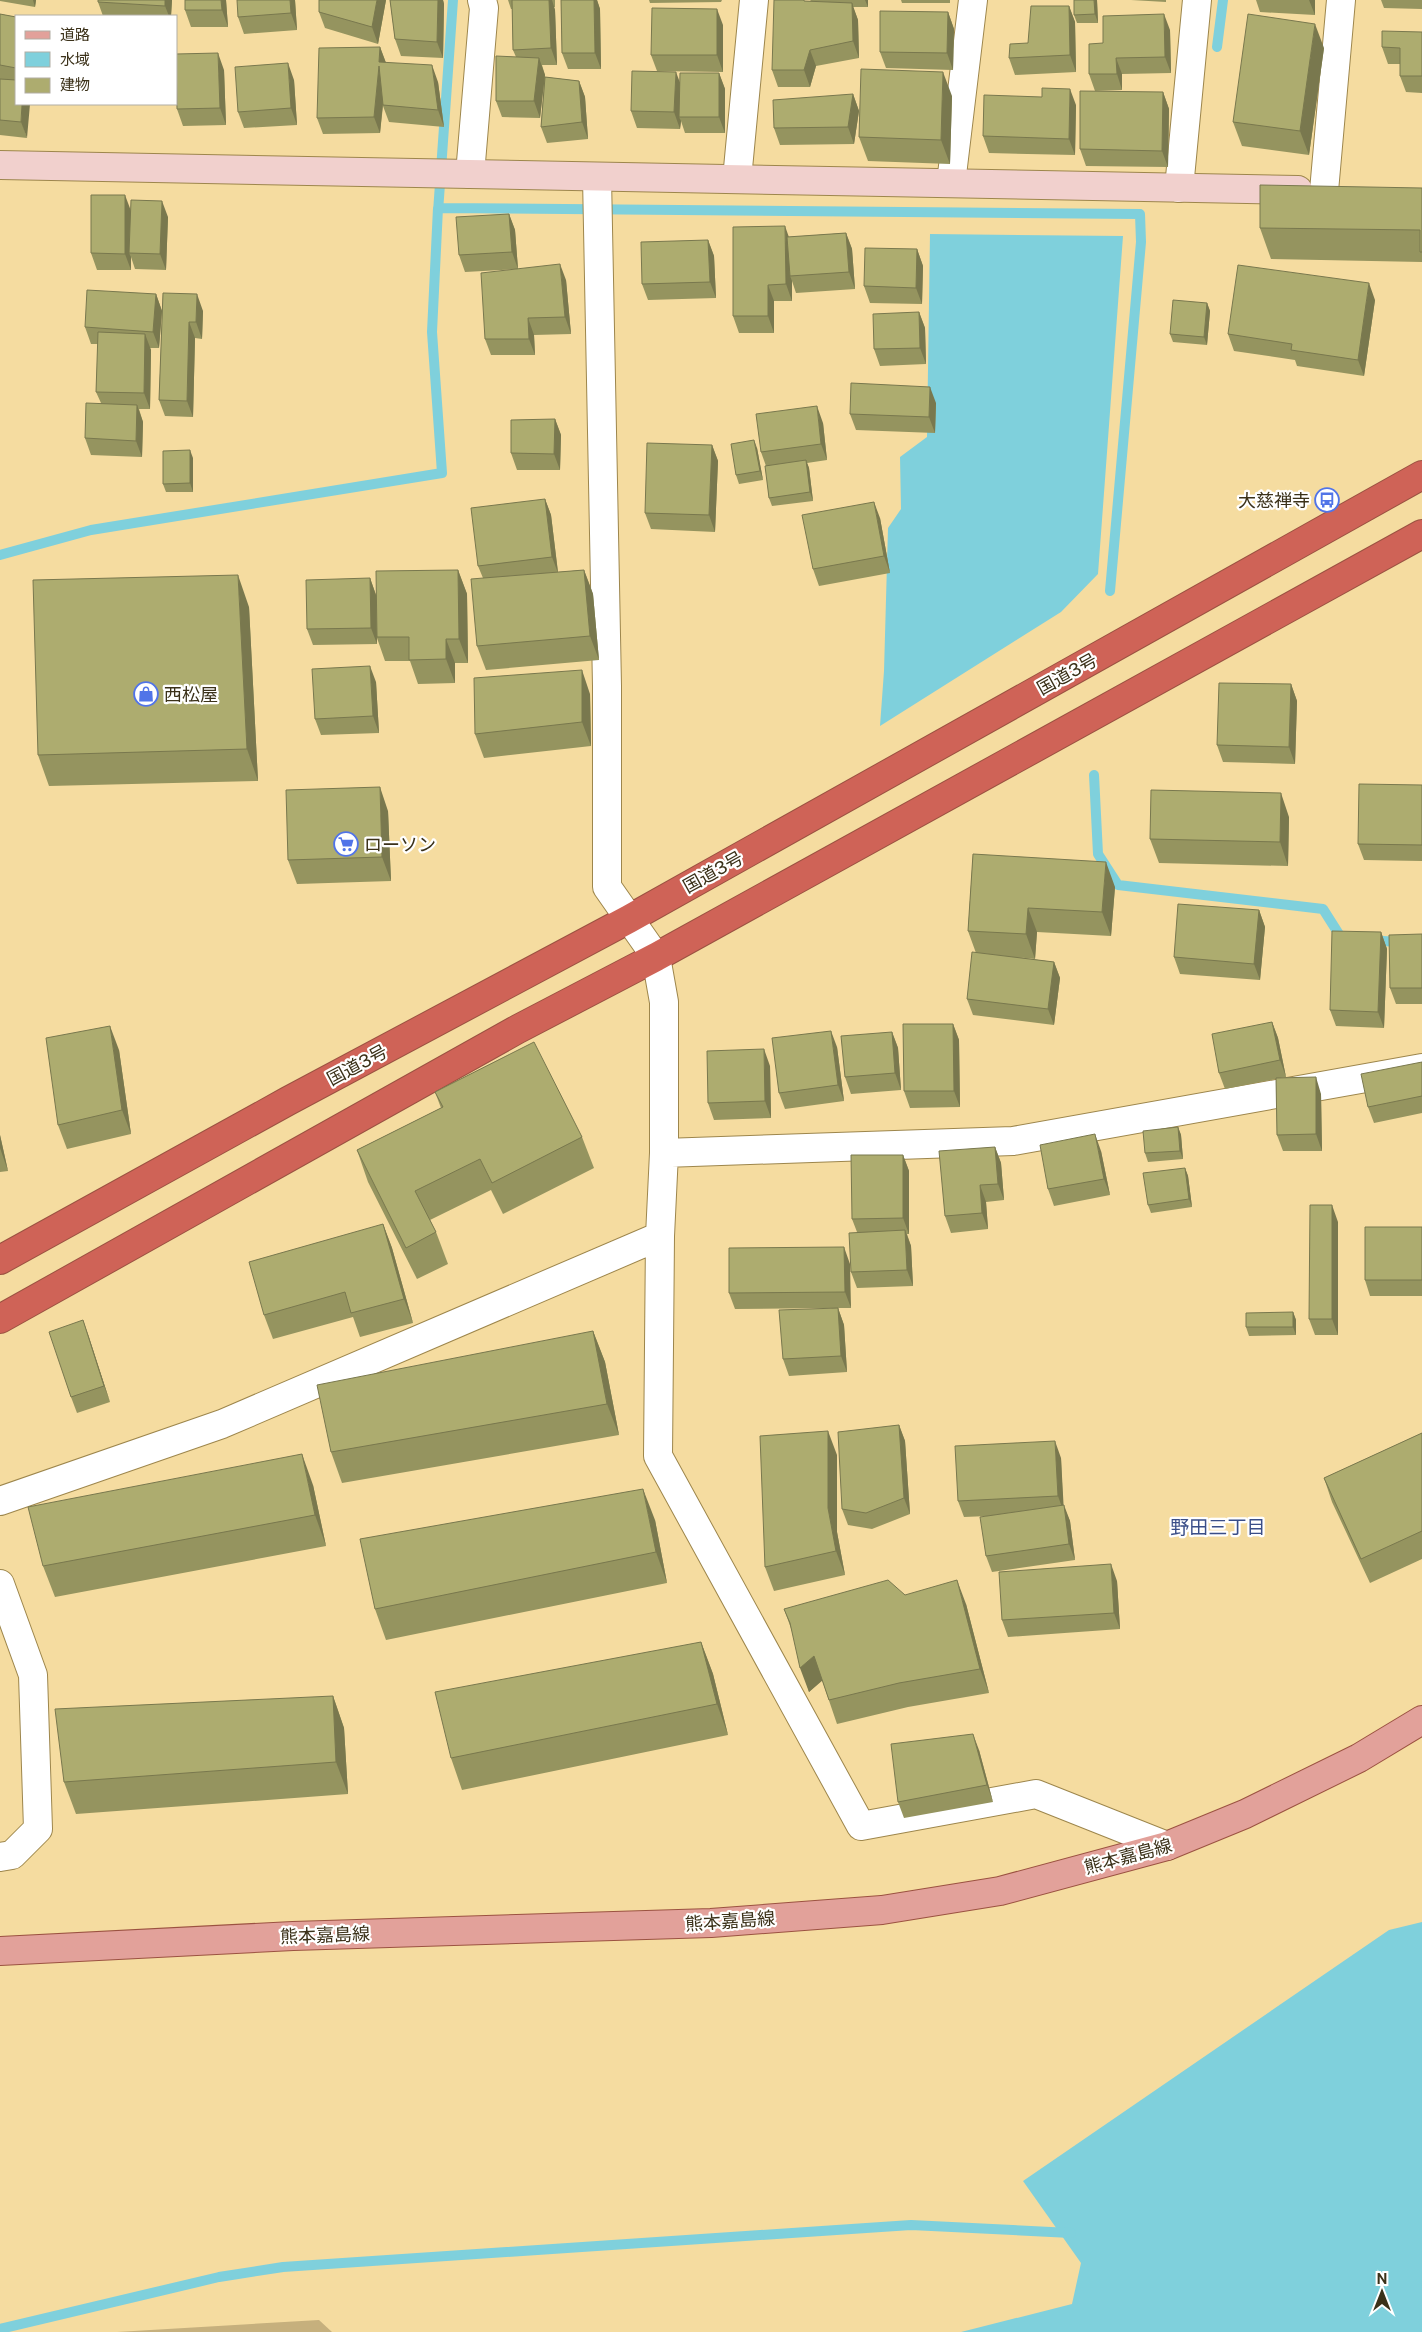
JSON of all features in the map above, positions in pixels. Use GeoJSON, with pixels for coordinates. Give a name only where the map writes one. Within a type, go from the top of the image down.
{"type":"FeatureCollection","features":[{"type":"Feature","properties":{"kind":"highway","name":"国道3号"},"geometry":{"type":"LineString","coordinates":[[0,1260],[280,1106],[629,919],[1422,476]]}},
{"type":"Feature","properties":{"kind":"highway"},"geometry":{"type":"LineString","coordinates":[[0,1319],[518,1029],[656,957],[1422,534]]}},
{"type":"Feature","properties":{"kind":"main road","name":"熊本嘉島線"},"geometry":{"type":"LineString","coordinates":[[0,1951],[293,1936],[711,1923],[882,1910],[1000,1892],[1167,1846],[1245,1814],[1359,1758],[1422,1720]]}},
{"type":"Feature","properties":{"kind":"street"},"geometry":{"type":"LineString","coordinates":[[470,174],[484,8],[482,0]]}},
{"type":"Feature","properties":{"kind":"street"},"geometry":{"type":"LineString","coordinates":[[737,179],[754,0]]}},
{"type":"Feature","properties":{"kind":"street"},"geometry":{"type":"LineString","coordinates":[[951,183],[973,0]]}},
{"type":"Feature","properties":{"kind":"street"},"geometry":{"type":"LineString","coordinates":[[1179,188],[1197,0]]}},
{"type":"Feature","properties":{"kind":"street"},"geometry":{"type":"LineString","coordinates":[[1324,191],[1341,0]]}},
{"type":"Feature","properties":{"kind":"street"},"geometry":{"type":"LineString","coordinates":[[0,165],[1354,191]]}},
{"type":"Feature","properties":{"kind":"street"},"geometry":{"type":"LineString","coordinates":[[597,177],[607,686],[607,886],[656,957],[664,1002],[664,1153],[660,1236],[658,1456],[861,1826],[1036,1794],[1167,1846]]}},
{"type":"Feature","properties":{"kind":"street"},"geometry":{"type":"LineString","coordinates":[[664,1153],[1013,1141],[1422,1068]]}},
{"type":"Feature","properties":{"kind":"street"},"geometry":{"type":"LineString","coordinates":[[0,1501],[222,1424],[660,1236]]}},
{"type":"Feature","properties":{"kind":"street"},"geometry":{"type":"LineString","coordinates":[[0,1584],[32,1675],[38,1829],[12,1855],[0,1856]]}},
{"type":"Feature","properties":{"kind":"shaded area"},"geometry":{"type":"Polygon","coordinates":[[[319,2320],[332,2332],[117,2332],[319,2320]]]}},
{"type":"Feature","properties":{"kind":"water"},"geometry":{"type":"Polygon","coordinates":[[[930,234],[1123,236],[1098,574],[1061,612],[880,726],[884,671],[888,528],[901,509],[900,457],[927,437],[930,234]]]}},
{"type":"Feature","properties":{"kind":"water"},"geometry":{"type":"Polygon","coordinates":[[[1422,1922],[1422,2332],[961,2332],[1072,2304],[1081,2263],[1023,2181],[1389,1930],[1422,1922]]]}},
{"type":"Feature","properties":{"kind":"building"},"geometry":{"type":"Polygon","coordinates":[[[98,0],[165,0],[165,6],[98,2],[98,0]]]}},
{"type":"Feature","properties":{"kind":"building"},"geometry":{"type":"Polygon","coordinates":[[[185,0],[221,0],[222,10],[185,10],[185,0]]]}},
{"type":"Feature","properties":{"kind":"building"},"geometry":{"type":"Polygon","coordinates":[[[237,0],[290,0],[291,13],[238,17],[237,0]]]}},
{"type":"Feature","properties":{"kind":"building"},"geometry":{"type":"Polygon","coordinates":[[[319,0],[377,0],[372,27],[319,12],[319,0]]]}},
{"type":"Feature","properties":{"kind":"building"},"geometry":{"type":"Polygon","coordinates":[[[390,0],[438,0],[437,42],[395,39],[390,0]]]}},
{"type":"Feature","properties":{"kind":"building"},"geometry":{"type":"Polygon","coordinates":[[[512,0],[549,0],[551,48],[513,50],[512,0]]]}},
{"type":"Feature","properties":{"kind":"building"},"geometry":{"type":"Polygon","coordinates":[[[561,0],[594,0],[595,53],[562,53],[561,0]]]}},
{"type":"Feature","properties":{"kind":"building"},"geometry":{"type":"Polygon","coordinates":[[[774,0],[852,3],[853,41],[810,50],[804,70],[772,70],[774,0]]]}},
{"type":"Feature","properties":{"kind":"building"},"geometry":{"type":"Polygon","coordinates":[[[1074,0],[1094,0],[1095,14],[1074,15],[1074,0]]]}},
{"type":"Feature","properties":{"kind":"building"},"geometry":{"type":"Polygon","coordinates":[[[1031,6],[1069,6],[1070,55],[1009,58],[1010,44],[1028,43],[1031,6]]]}},
{"type":"Feature","properties":{"kind":"building"},"geometry":{"type":"Polygon","coordinates":[[[652,8],[717,9],[717,55],[651,55],[652,8]]]}},
{"type":"Feature","properties":{"kind":"building"},"geometry":{"type":"Polygon","coordinates":[[[880,11],[948,12],[947,53],[880,52],[880,11]]]}},
{"type":"Feature","properties":{"kind":"building"},"geometry":{"type":"Polygon","coordinates":[[[0,14],[15,17],[15,68],[0,65],[0,14]]]}},
{"type":"Feature","properties":{"kind":"building"},"geometry":{"type":"Polygon","coordinates":[[[1164,14],[1165,57],[1116,58],[1117,74],[1089,74],[1089,44],[1103,43],[1103,16],[1164,14]]]}},
{"type":"Feature","properties":{"kind":"building"},"geometry":{"type":"Polygon","coordinates":[[[1248,14],[1315,24],[1300,131],[1233,122],[1248,14]]]}},
{"type":"Feature","properties":{"kind":"building"},"geometry":{"type":"Polygon","coordinates":[[[1382,31],[1422,32],[1422,76],[1400,76],[1400,48],[1382,47],[1382,31]]]}},
{"type":"Feature","properties":{"kind":"building"},"geometry":{"type":"Polygon","coordinates":[[[380,47],[379,62],[432,65],[438,110],[383,105],[379,66],[374,117],[317,118],[319,48],[380,47]]]}},
{"type":"Feature","properties":{"kind":"building"},"geometry":{"type":"Polygon","coordinates":[[[218,53],[220,108],[177,109],[178,54],[218,53]]]}},
{"type":"Feature","properties":{"kind":"building"},"geometry":{"type":"Polygon","coordinates":[[[496,56],[539,58],[534,101],[496,101],[496,56]]]}},
{"type":"Feature","properties":{"kind":"building"},"geometry":{"type":"Polygon","coordinates":[[[288,63],[291,108],[238,112],[235,67],[288,63]]]}},
{"type":"Feature","properties":{"kind":"building"},"geometry":{"type":"Polygon","coordinates":[[[861,69],[943,72],[941,140],[859,137],[861,69]]]}},
{"type":"Feature","properties":{"kind":"building"},"geometry":{"type":"Polygon","coordinates":[[[632,71],[676,72],[674,112],[631,111],[632,71]]]}},
{"type":"Feature","properties":{"kind":"building"},"geometry":{"type":"Polygon","coordinates":[[[680,73],[719,73],[719,117],[679,117],[680,73]]]}},
{"type":"Feature","properties":{"kind":"building"},"geometry":{"type":"Polygon","coordinates":[[[545,77],[579,81],[582,122],[541,127],[545,77]]]}},
{"type":"Feature","properties":{"kind":"building"},"geometry":{"type":"Polygon","coordinates":[[[0,79],[15,80],[15,105],[22,105],[21,122],[0,120],[0,79]]]}},
{"type":"Feature","properties":{"kind":"building"},"geometry":{"type":"Polygon","coordinates":[[[1042,88],[1070,89],[1069,139],[983,136],[984,95],[1042,97],[1042,88]]]}},
{"type":"Feature","properties":{"kind":"building"},"geometry":{"type":"Polygon","coordinates":[[[1080,91],[1163,92],[1162,151],[1080,149],[1080,91]]]}},
{"type":"Feature","properties":{"kind":"building"},"geometry":{"type":"Polygon","coordinates":[[[853,94],[848,127],[774,128],[773,100],[853,94]]]}},
{"type":"Feature","properties":{"kind":"building"},"geometry":{"type":"Polygon","coordinates":[[[1260,185],[1422,188],[1422,252],[1420,252],[1420,230],[1260,228],[1260,185]]]}},
{"type":"Feature","properties":{"kind":"building"},"geometry":{"type":"Polygon","coordinates":[[[91,195],[125,195],[125,254],[91,253],[91,195]]]}},
{"type":"Feature","properties":{"kind":"building"},"geometry":{"type":"Polygon","coordinates":[[[131,200],[162,201],[160,254],[129,253],[131,200]]]}},
{"type":"Feature","properties":{"kind":"building"},"geometry":{"type":"Polygon","coordinates":[[[509,214],[512,252],[459,255],[456,217],[509,214]]]}},
{"type":"Feature","properties":{"kind":"building"},"geometry":{"type":"Polygon","coordinates":[[[785,226],[786,284],[768,285],[768,316],[733,316],[733,227],[785,226]]]}},
{"type":"Feature","properties":{"kind":"building"},"geometry":{"type":"Polygon","coordinates":[[[846,233],[849,272],[790,276],[787,237],[846,233]]]}},
{"type":"Feature","properties":{"kind":"building"},"geometry":{"type":"Polygon","coordinates":[[[708,240],[710,282],[642,284],[641,242],[708,240]]]}},
{"type":"Feature","properties":{"kind":"building"},"geometry":{"type":"Polygon","coordinates":[[[865,248],[917,249],[916,288],[864,286],[865,248]]]}},
{"type":"Feature","properties":{"kind":"building"},"geometry":{"type":"Polygon","coordinates":[[[560,264],[565,317],[528,318],[529,339],[485,339],[481,273],[560,264]]]}},
{"type":"Feature","properties":{"kind":"building"},"geometry":{"type":"Polygon","coordinates":[[[1238,265],[1369,283],[1358,360],[1291,350],[1292,344],[1228,334],[1238,265]]]}},
{"type":"Feature","properties":{"kind":"building"},"geometry":{"type":"Polygon","coordinates":[[[87,290],[156,294],[153,332],[85,327],[87,290]]]}},
{"type":"Feature","properties":{"kind":"building"},"geometry":{"type":"Polygon","coordinates":[[[163,293],[197,294],[196,322],[189,322],[187,401],[159,400],[163,293]]]}},
{"type":"Feature","properties":{"kind":"building"},"geometry":{"type":"Polygon","coordinates":[[[1173,300],[1207,303],[1204,337],[1170,334],[1173,300]]]}},
{"type":"Feature","properties":{"kind":"building"},"geometry":{"type":"Polygon","coordinates":[[[919,312],[920,348],[874,349],[873,314],[919,312]]]}},
{"type":"Feature","properties":{"kind":"building"},"geometry":{"type":"Polygon","coordinates":[[[98,332],[145,334],[144,393],[96,392],[98,332]]]}},
{"type":"Feature","properties":{"kind":"building"},"geometry":{"type":"Polygon","coordinates":[[[851,383],[930,387],[929,417],[850,414],[851,383]]]}},
{"type":"Feature","properties":{"kind":"building"},"geometry":{"type":"Polygon","coordinates":[[[86,403],[137,405],[136,441],[85,438],[86,403]]]}},
{"type":"Feature","properties":{"kind":"building"},"geometry":{"type":"Polygon","coordinates":[[[817,406],[821,444],[761,452],[756,414],[817,406]]]}},
{"type":"Feature","properties":{"kind":"building"},"geometry":{"type":"Polygon","coordinates":[[[555,419],[554,454],[511,453],[511,420],[555,419]]]}},
{"type":"Feature","properties":{"kind":"building"},"geometry":{"type":"Polygon","coordinates":[[[754,440],[760,471],[736,475],[731,444],[754,440]]]}},
{"type":"Feature","properties":{"kind":"building"},"geometry":{"type":"Polygon","coordinates":[[[647,443],[712,445],[709,515],[645,513],[647,443]]]}},
{"type":"Feature","properties":{"kind":"building"},"geometry":{"type":"Polygon","coordinates":[[[190,450],[190,483],[163,484],[163,451],[190,450]]]}},
{"type":"Feature","properties":{"kind":"building"},"geometry":{"type":"Polygon","coordinates":[[[806,460],[810,492],[769,498],[765,466],[806,460]]]}},
{"type":"Feature","properties":{"kind":"building"},"geometry":{"type":"Polygon","coordinates":[[[545,499],[552,557],[478,566],[471,508],[545,499]]]}},
{"type":"Feature","properties":{"kind":"building"},"geometry":{"type":"Polygon","coordinates":[[[874,502],[884,556],[813,569],[802,515],[874,502]]]}},
{"type":"Feature","properties":{"kind":"building"},"geometry":{"type":"Polygon","coordinates":[[[458,570],[459,639],[446,639],[446,659],[409,660],[409,637],[377,637],[376,571],[458,570]]]}},
{"type":"Feature","properties":{"kind":"building"},"geometry":{"type":"Polygon","coordinates":[[[584,570],[590,636],[477,646],[471,579],[584,570]]]}},
{"type":"Feature","properties":{"kind":"building"},"geometry":{"type":"Polygon","coordinates":[[[238,575],[247,749],[38,755],[33,580],[238,575]]]}},
{"type":"Feature","properties":{"kind":"building"},"geometry":{"type":"Polygon","coordinates":[[[370,578],[371,628],[307,629],[306,580],[370,578]]]}},
{"type":"Feature","properties":{"kind":"building"},"geometry":{"type":"Polygon","coordinates":[[[370,666],[373,716],[315,719],[312,669],[370,666]]]}},
{"type":"Feature","properties":{"kind":"building"},"geometry":{"type":"Polygon","coordinates":[[[582,670],[582,722],[475,734],[474,678],[582,670]]]}},
{"type":"Feature","properties":{"kind":"building"},"geometry":{"type":"Polygon","coordinates":[[[1219,683],[1291,684],[1289,747],[1217,745],[1219,683]]]}},
{"type":"Feature","properties":{"kind":"building"},"geometry":{"type":"Polygon","coordinates":[[[1359,784],[1422,785],[1422,845],[1358,844],[1359,784]]]}},
{"type":"Feature","properties":{"kind":"building"},"geometry":{"type":"Polygon","coordinates":[[[380,787],[382,857],[288,860],[286,790],[380,787]]]}},
{"type":"Feature","properties":{"kind":"building"},"geometry":{"type":"Polygon","coordinates":[[[1151,790],[1281,793],[1280,842],[1150,839],[1151,790]]]}},
{"type":"Feature","properties":{"kind":"building"},"geometry":{"type":"Polygon","coordinates":[[[973,854],[1106,862],[1102,912],[1028,908],[1026,934],[968,931],[973,854]]]}},
{"type":"Feature","properties":{"kind":"building"},"geometry":{"type":"Polygon","coordinates":[[[1178,904],[1259,910],[1254,964],[1174,957],[1178,904]]]}},
{"type":"Feature","properties":{"kind":"building"},"geometry":{"type":"Polygon","coordinates":[[[1332,931],[1381,932],[1378,1012],[1330,1010],[1332,931]]]}},
{"type":"Feature","properties":{"kind":"building"},"geometry":{"type":"Polygon","coordinates":[[[1422,934],[1422,988],[1390,988],[1389,935],[1422,934]]]}},
{"type":"Feature","properties":{"kind":"building"},"geometry":{"type":"Polygon","coordinates":[[[972,952],[1054,962],[1048,1009],[967,999],[972,952]]]}},
{"type":"Feature","properties":{"kind":"building"},"geometry":{"type":"Polygon","coordinates":[[[1272,1022],[1280,1060],[1219,1073],[1212,1034],[1272,1022]]]}},
{"type":"Feature","properties":{"kind":"building"},"geometry":{"type":"Polygon","coordinates":[[[903,1024],[953,1024],[954,1091],[904,1091],[903,1024]]]}},
{"type":"Feature","properties":{"kind":"building"},"geometry":{"type":"Polygon","coordinates":[[[110,1026],[122,1110],[58,1125],[46,1038],[110,1026]]]}},
{"type":"Feature","properties":{"kind":"building"},"geometry":{"type":"Polygon","coordinates":[[[831,1031],[838,1085],[779,1093],[772,1038],[831,1031]]]}},
{"type":"Feature","properties":{"kind":"building"},"geometry":{"type":"Polygon","coordinates":[[[892,1032],[895,1073],[845,1077],[841,1036],[892,1032]]]}},
{"type":"Feature","properties":{"kind":"building"},"geometry":{"type":"Polygon","coordinates":[[[534,1042],[582,1137],[492,1183],[480,1159],[415,1191],[436,1232],[406,1248],[357,1150],[443,1107],[435,1092],[534,1042]]]}},
{"type":"Feature","properties":{"kind":"building"},"geometry":{"type":"Polygon","coordinates":[[[764,1049],[765,1101],[708,1103],[707,1051],[764,1049]]]}},
{"type":"Feature","properties":{"kind":"building"},"geometry":{"type":"Polygon","coordinates":[[[1422,1062],[1422,1096],[1368,1107],[1361,1074],[1422,1062]]]}},
{"type":"Feature","properties":{"kind":"building"},"geometry":{"type":"Polygon","coordinates":[[[1316,1077],[1316,1134],[1277,1135],[1276,1078],[1316,1077]]]}},
{"type":"Feature","properties":{"kind":"building"},"geometry":{"type":"Polygon","coordinates":[[[1178,1127],[1180,1151],[1145,1153],[1143,1131],[1178,1127]]]}},
{"type":"Feature","properties":{"kind":"building"},"geometry":{"type":"Polygon","coordinates":[[[1095,1134],[1104,1179],[1048,1189],[1040,1145],[1095,1134]]]}},
{"type":"Feature","properties":{"kind":"building"},"geometry":{"type":"Polygon","coordinates":[[[995,1147],[998,1184],[980,1185],[982,1213],[945,1216],[939,1151],[995,1147]]]}},
{"type":"Feature","properties":{"kind":"building"},"geometry":{"type":"Polygon","coordinates":[[[851,1155],[903,1155],[903,1218],[852,1219],[851,1155]]]}},
{"type":"Feature","properties":{"kind":"building"},"geometry":{"type":"Polygon","coordinates":[[[1185,1168],[1189,1199],[1148,1205],[1143,1173],[1185,1168]]]}},
{"type":"Feature","properties":{"kind":"building"},"geometry":{"type":"Polygon","coordinates":[[[1310,1205],[1332,1205],[1332,1319],[1309,1319],[1310,1205]]]}},
{"type":"Feature","properties":{"kind":"building"},"geometry":{"type":"Polygon","coordinates":[[[383,1224],[404,1299],[351,1313],[345,1292],[264,1315],[249,1262],[383,1224]]]}},
{"type":"Feature","properties":{"kind":"building"},"geometry":{"type":"Polygon","coordinates":[[[1365,1227],[1422,1227],[1422,1280],[1365,1280],[1365,1227]]]}},
{"type":"Feature","properties":{"kind":"building"},"geometry":{"type":"Polygon","coordinates":[[[905,1230],[907,1270],[851,1272],[849,1233],[905,1230]]]}},
{"type":"Feature","properties":{"kind":"building"},"geometry":{"type":"Polygon","coordinates":[[[844,1247],[845,1292],[729,1293],[729,1248],[844,1247]]]}},
{"type":"Feature","properties":{"kind":"building"},"geometry":{"type":"Polygon","coordinates":[[[838,1308],[841,1356],[783,1359],[779,1310],[838,1308]]]}},
{"type":"Feature","properties":{"kind":"building"},"geometry":{"type":"Polygon","coordinates":[[[1293,1312],[1293,1327],[1246,1327],[1246,1313],[1293,1312]]]}},
{"type":"Feature","properties":{"kind":"building"},"geometry":{"type":"Polygon","coordinates":[[[83,1320],[104,1386],[71,1397],[49,1332],[83,1320]]]}},
{"type":"Feature","properties":{"kind":"building"},"geometry":{"type":"Polygon","coordinates":[[[593,1331],[607,1404],[331,1452],[317,1385],[593,1331]]]}},
{"type":"Feature","properties":{"kind":"building"},"geometry":{"type":"Polygon","coordinates":[[[899,1425],[904,1498],[866,1513],[842,1509],[838,1432],[899,1425]]]}},
{"type":"Feature","properties":{"kind":"building"},"geometry":{"type":"Polygon","coordinates":[[[828,1431],[828,1508],[836,1551],[765,1567],[760,1436],[828,1431]]]}},
{"type":"Feature","properties":{"kind":"building"},"geometry":{"type":"Polygon","coordinates":[[[1422,1433],[1422,1531],[1361,1559],[1324,1478],[1422,1433]]]}},
{"type":"Feature","properties":{"kind":"building"},"geometry":{"type":"Polygon","coordinates":[[[1055,1441],[1058,1496],[958,1501],[955,1446],[1055,1441]]]}},
{"type":"Feature","properties":{"kind":"building"},"geometry":{"type":"Polygon","coordinates":[[[302,1454],[315,1515],[43,1566],[28,1507],[302,1454]]]}},
{"type":"Feature","properties":{"kind":"building"},"geometry":{"type":"Polygon","coordinates":[[[643,1489],[656,1552],[375,1609],[360,1539],[643,1489]]]}},
{"type":"Feature","properties":{"kind":"building"},"geometry":{"type":"Polygon","coordinates":[[[1064,1505],[1069,1544],[986,1556],[980,1517],[1064,1505]]]}},
{"type":"Feature","properties":{"kind":"building"},"geometry":{"type":"Polygon","coordinates":[[[1111,1564],[1114,1613],[1002,1620],[999,1572],[1111,1564]]]}},
{"type":"Feature","properties":{"kind":"building"},"geometry":{"type":"Polygon","coordinates":[[[888,1580],[905,1595],[957,1580],[980,1669],[899,1683],[829,1700],[814,1656],[800,1668],[790,1623],[784,1609],[888,1580]]]}},
{"type":"Feature","properties":{"kind":"building"},"geometry":{"type":"Polygon","coordinates":[[[701,1642],[717,1704],[451,1758],[435,1692],[701,1642]]]}},
{"type":"Feature","properties":{"kind":"building"},"geometry":{"type":"Polygon","coordinates":[[[333,1696],[336,1762],[64,1782],[55,1709],[333,1696]]]}},
{"type":"Feature","properties":{"kind":"building"},"geometry":{"type":"Polygon","coordinates":[[[973,1734],[987,1785],[898,1802],[891,1744],[973,1734]]]}},
{"type":"Feature","properties":{"kind":"waterway"},"geometry":{"type":"LineString","coordinates":[[438,212],[453,0]]}},
{"type":"Feature","properties":{"kind":"waterway"},"geometry":{"type":"LineString","coordinates":[[1217,47],[1223,0]]}},
{"type":"Feature","properties":{"kind":"waterway"},"geometry":{"type":"LineString","coordinates":[[0,555],[91,530],[442,473],[432,332],[438,208],[1140,214],[1141,242],[1110,591]]}},
{"type":"Feature","properties":{"kind":"waterway"},"geometry":{"type":"LineString","coordinates":[[1094,775],[1098,854],[1118,885],[1323,909],[1342,939],[1346,939]]}},
{"type":"Feature","properties":{"kind":"waterway"},"geometry":{"type":"LineString","coordinates":[[1371,940],[1422,944]]}},
{"type":"Feature","properties":{"kind":"waterway"},"geometry":{"type":"LineString","coordinates":[[0,2329],[219,2277],[283,2267],[911,2225],[1071,2233]]}},
{"type":"Feature","properties":{"kind":"place","name":"大慈禅寺"},"geometry":{"type":"Point","coordinates":[1327,500]}},
{"type":"Feature","properties":{"kind":"place","name":"西松屋"},"geometry":{"type":"Point","coordinates":[146,694]}},
{"type":"Feature","properties":{"kind":"place","name":"ローソン"},"geometry":{"type":"Point","coordinates":[346,844]}},
{"type":"Feature","properties":{"kind":"district","name":"野田三丁目"},"geometry":{"type":"Point","coordinates":[1218,1527]}}]}
